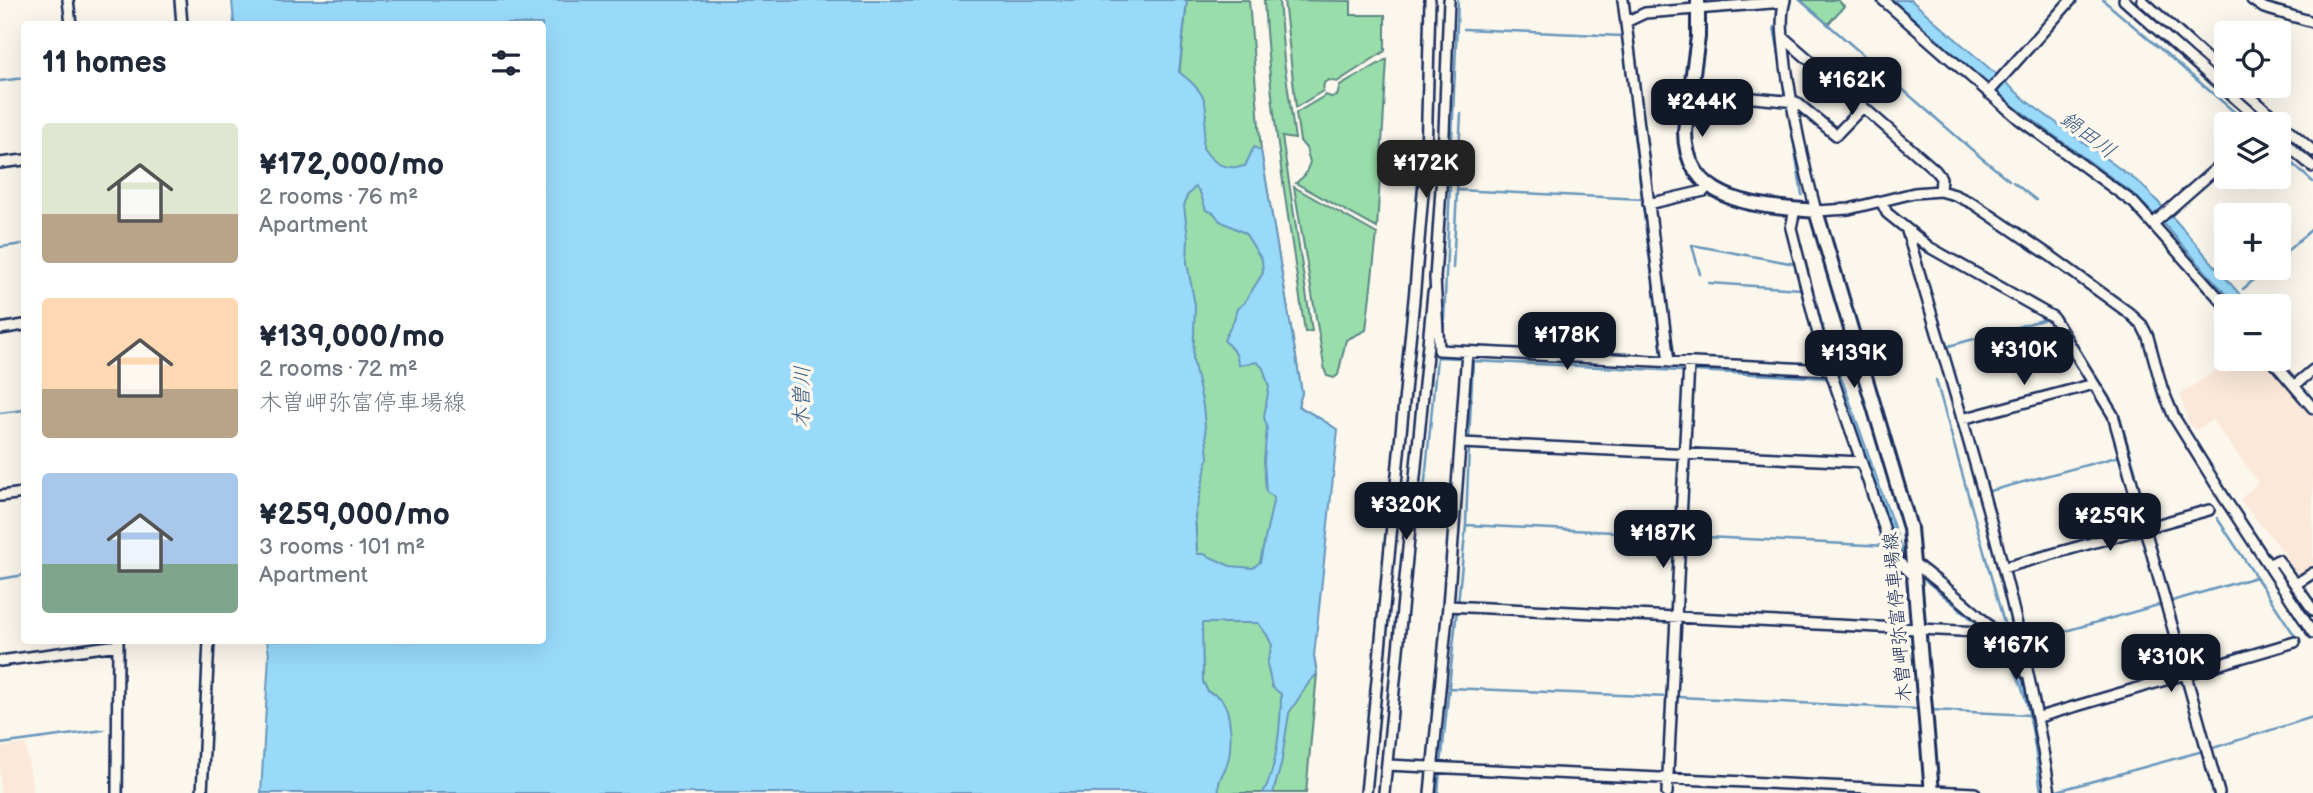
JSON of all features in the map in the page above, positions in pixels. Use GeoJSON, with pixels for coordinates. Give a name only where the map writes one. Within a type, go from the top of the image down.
{"type":"FeatureCollection","features":[{"type":"Feature","properties":{"kind":"main road"},"geometry":{"type":"LineString","coordinates":[[1698,5],[1698,37],[1685,144],[1694,169],[1708,186],[1736,200],[1816,211]]}},
{"type":"Feature","properties":{"kind":"main road","name":"木曽岬弥富停車場線"},"geometry":{"type":"LineString","coordinates":[[1816,211],[1908,516],[1915,570],[1932,792]]}},
{"type":"Feature","properties":{"kind":"street"},"geometry":{"type":"LineString","coordinates":[[68,0],[71,21]]}},
{"type":"Feature","properties":{"kind":"street"},"geometry":{"type":"LineString","coordinates":[[180,0],[182,21]]}},
{"type":"Feature","properties":{"kind":"street"},"geometry":{"type":"LineString","coordinates":[[1366,793],[1426,157],[1430,0]]}},
{"type":"Feature","properties":{"kind":"street"},"geometry":{"type":"LineString","coordinates":[[1384,793],[1435,278],[1443,159],[1448,0]]}},
{"type":"Feature","properties":{"kind":"street"},"geometry":{"type":"LineString","coordinates":[[1623,0],[1669,362]]}},
{"type":"Feature","properties":{"kind":"street"},"geometry":{"type":"LineString","coordinates":[[1883,0],[2019,119],[2134,202],[2156,222],[2216,294]]}},
{"type":"Feature","properties":{"kind":"street"},"geometry":{"type":"LineString","coordinates":[[1990,91],[2071,0]]}},
{"type":"Feature","properties":{"kind":"street"},"geometry":{"type":"LineString","coordinates":[[2124,0],[2247,112]]}},
{"type":"Feature","properties":{"kind":"street"},"geometry":{"type":"LineString","coordinates":[[2141,0],[2214,65]]}},
{"type":"Feature","properties":{"kind":"street"},"geometry":{"type":"LineString","coordinates":[[2252,0],[2264,8],[2313,22]]}},
{"type":"Feature","properties":{"kind":"street"},"geometry":{"type":"LineString","coordinates":[[1626,22],[1645,13],[1698,5],[1785,1],[1783,37],[1791,102],[1816,211],[1849,209],[1914,193],[1940,191],[1955,195],[1974,204],[2129,313],[2148,337],[2162,388],[2174,417],[2313,633]]}},
{"type":"Feature","properties":{"kind":"street"},"geometry":{"type":"LineString","coordinates":[[1783,37],[1935,170],[1941,178],[1940,191]]}},
{"type":"Feature","properties":{"kind":"street"},"geometry":{"type":"LineString","coordinates":[[1690,92],[1796,102],[1836,135],[1863,107]]}},
{"type":"Feature","properties":{"kind":"street"},"geometry":{"type":"LineString","coordinates":[[2252,98],[2313,151]]}},
{"type":"Feature","properties":{"kind":"street"},"geometry":{"type":"LineString","coordinates":[[2291,148],[2313,167]]}},
{"type":"Feature","properties":{"kind":"street"},"geometry":{"type":"LineString","coordinates":[[0,163],[21,160]]}},
{"type":"Feature","properties":{"kind":"street"},"geometry":{"type":"LineString","coordinates":[[2156,222],[2214,171]]}},
{"type":"Feature","properties":{"kind":"street"},"geometry":{"type":"LineString","coordinates":[[1648,204],[1704,191],[1708,186]]}},
{"type":"Feature","properties":{"kind":"street"},"geometry":{"type":"LineString","coordinates":[[1881,201],[1887,213],[1929,247],[2053,317],[2113,415],[2219,793]]}},
{"type":"Feature","properties":{"kind":"street"},"geometry":{"type":"LineString","coordinates":[[1795,209],[1791,228],[1829,370],[1892,551],[1900,563],[1915,570],[1995,630],[2013,651],[2033,688]]}},
{"type":"Feature","properties":{"kind":"street"},"geometry":{"type":"LineString","coordinates":[[1907,231],[2003,568],[2033,688],[2050,793]]}},
{"type":"Feature","properties":{"kind":"street"},"geometry":{"type":"LineString","coordinates":[[1435,278],[1439,350],[1829,370],[1863,363]]}},
{"type":"Feature","properties":{"kind":"street"},"geometry":{"type":"LineString","coordinates":[[0,329],[21,326]]}},
{"type":"Feature","properties":{"kind":"street"},"geometry":{"type":"LineString","coordinates":[[1430,793],[1462,443],[1467,352]]}},
{"type":"Feature","properties":{"kind":"street"},"geometry":{"type":"LineString","coordinates":[[1667,793],[1689,364]]}},
{"type":"Feature","properties":{"kind":"street"},"geometry":{"type":"LineString","coordinates":[[2283,371],[2313,408]]}},
{"type":"Feature","properties":{"kind":"street"},"geometry":{"type":"LineString","coordinates":[[2296,384],[2311,371]]}},
{"type":"Feature","properties":{"kind":"street"},"geometry":{"type":"LineString","coordinates":[[1962,419],[2094,384]]}},
{"type":"Feature","properties":{"kind":"street"},"geometry":{"type":"LineString","coordinates":[[1462,443],[1861,462]]}},
{"type":"Feature","properties":{"kind":"street"},"geometry":{"type":"LineString","coordinates":[[0,496],[21,493]]}},
{"type":"Feature","properties":{"kind":"street"},"geometry":{"type":"LineString","coordinates":[[2003,568],[2208,510]]}},
{"type":"Feature","properties":{"kind":"street"},"geometry":{"type":"LineString","coordinates":[[2269,565],[2278,560],[2313,610]]}},
{"type":"Feature","properties":{"kind":"street"},"geometry":{"type":"LineString","coordinates":[[2297,584],[2313,573]]}},
{"type":"Feature","properties":{"kind":"street"},"geometry":{"type":"LineString","coordinates":[[1448,606],[1981,632]]}},
{"type":"Feature","properties":{"kind":"street"},"geometry":{"type":"LineString","coordinates":[[2039,717],[2295,642]]}},
{"type":"Feature","properties":{"kind":"street"},"geometry":{"type":"LineString","coordinates":[[0,661],[111,644]]}},
{"type":"Feature","properties":{"kind":"street"},"geometry":{"type":"LineString","coordinates":[[117,793],[118,644]]}},
{"type":"Feature","properties":{"kind":"street"},"geometry":{"type":"LineString","coordinates":[[202,793],[209,644]]}},
{"type":"Feature","properties":{"kind":"street"},"geometry":{"type":"LineString","coordinates":[[1387,765],[1975,793]]}},
{"type":"Feature","properties":{"kind":"shaded area"},"geometry":{"type":"Polygon","coordinates":[[[2215,371],[2276,371],[2313,413],[2313,571],[2297,578],[2283,562],[2288,557],[2240,500],[2258,482],[2212,420],[2196,430],[2189,423],[2180,394],[2215,371]]]}},
{"type":"Feature","properties":{"kind":"shaded area"},"geometry":{"type":"Polygon","coordinates":[[[26,744],[33,793],[0,793],[0,748],[26,744]]]}},
{"type":"Feature","properties":{"kind":"green space"},"geometry":{"type":"Polygon","coordinates":[[[1187,0],[1249,0],[1261,151],[1302,393],[1298,406],[1329,424],[1276,571],[1198,568],[1172,142],[1187,0]]]}},
{"type":"Feature","properties":{"kind":"green space"},"geometry":{"type":"Polygon","coordinates":[[[1264,0],[1279,0],[1295,139],[1282,137],[1312,331],[1305,332],[1275,125],[1264,0]]]}},
{"type":"Feature","properties":{"kind":"green space"},"geometry":{"type":"Polygon","coordinates":[[[1284,0],[1351,1],[1351,15],[1385,15],[1385,51],[1337,82],[1328,80],[1324,83],[1323,91],[1296,107],[1284,0]]]}},
{"type":"Feature","properties":{"kind":"green space"},"geometry":{"type":"Polygon","coordinates":[[[1800,0],[1838,0],[1844,6],[1828,24],[1800,0]]]}},
{"type":"Feature","properties":{"kind":"green space"},"geometry":{"type":"Polygon","coordinates":[[[1387,59],[1377,228],[1296,183],[1305,175],[1310,162],[1306,148],[1300,141],[1296,113],[1326,95],[1337,96],[1340,86],[1387,59]]]}},
{"type":"Feature","properties":{"kind":"green space"},"geometry":{"type":"Polygon","coordinates":[[[1294,187],[1377,234],[1366,330],[1346,340],[1338,375],[1334,378],[1327,376],[1325,371],[1294,187]]]}},
{"type":"Feature","properties":{"kind":"green space"},"geometry":{"type":"Polygon","coordinates":[[[1241,608],[1314,656],[1317,674],[1306,793],[1212,793],[1208,692],[1203,682],[1201,614],[1241,608]]]}},
{"type":"Feature","properties":{"kind":"water","name":"木曽川"},"geometry":{"type":"Polygon","coordinates":[[[232,0],[1187,0],[1179,72],[1204,98],[1206,114],[1203,148],[1211,159],[1232,167],[1245,166],[1254,147],[1261,151],[1302,393],[1298,406],[1338,430],[1314,656],[1317,674],[1289,713],[1281,765],[1273,793],[1263,793],[1275,759],[1281,694],[1272,687],[1267,664],[1272,645],[1258,623],[1202,623],[1203,682],[1208,692],[1222,700],[1228,713],[1230,730],[1229,755],[1220,780],[1219,793],[261,793],[267,644],[546,644],[546,21],[234,21],[232,0]],[[1195,187],[1187,196],[1184,206],[1188,237],[1187,263],[1195,305],[1193,360],[1203,406],[1208,458],[1195,516],[1197,554],[1204,554],[1230,566],[1253,568],[1260,562],[1274,497],[1266,492],[1264,461],[1267,427],[1264,417],[1269,387],[1263,368],[1257,362],[1239,365],[1236,354],[1224,340],[1237,309],[1244,303],[1263,273],[1262,260],[1245,233],[1220,221],[1214,213],[1206,210],[1200,192],[1195,187]]]}},
{"type":"Feature","properties":{"kind":"water"},"geometry":{"type":"Polygon","coordinates":[[[1893,0],[1911,0],[2029,103],[2141,184],[2214,265],[2214,280],[2227,280],[2240,294],[2226,294],[2166,226],[2131,192],[2003,98],[1893,0]]]}},
{"type":"Feature","properties":{"kind":"water"},"geometry":{"type":"Polygon","coordinates":[[[1833,363],[1843,382],[1907,560],[1986,623],[2024,677],[2034,718],[2046,793],[2041,793],[2028,708],[2014,670],[2003,651],[1989,634],[1900,557],[1833,363]]]}},
{"type":"Feature","properties":{"kind":"waterway"},"geometry":{"type":"LineString","coordinates":[[73,0],[76,21]]}},
{"type":"Feature","properties":{"kind":"waterway"},"geometry":{"type":"LineString","coordinates":[[1443,344],[1458,0]]}},
{"type":"Feature","properties":{"kind":"waterway"},"geometry":{"type":"LineString","coordinates":[[1618,0],[1632,113]]}},
{"type":"Feature","properties":{"kind":"waterway"},"geometry":{"type":"LineString","coordinates":[[1800,0],[2009,180]]}},
{"type":"Feature","properties":{"kind":"waterway"},"geometry":{"type":"LineString","coordinates":[[2103,0],[2234,112]]}},
{"type":"Feature","properties":{"kind":"waterway"},"geometry":{"type":"LineString","coordinates":[[1774,27],[1787,98]]}},
{"type":"Feature","properties":{"kind":"waterway"},"geometry":{"type":"LineString","coordinates":[[1464,29],[1622,36]]}},
{"type":"Feature","properties":{"kind":"waterway"},"geometry":{"type":"LineString","coordinates":[[0,81],[21,78]]}},
{"type":"Feature","properties":{"kind":"waterway"},"geometry":{"type":"LineString","coordinates":[[1788,106],[1802,195]]}},
{"type":"Feature","properties":{"kind":"waterway"},"geometry":{"type":"LineString","coordinates":[[1453,268],[1461,114]]}},
{"type":"Feature","properties":{"kind":"waterway"},"geometry":{"type":"LineString","coordinates":[[1632,118],[1652,277]]}},
{"type":"Feature","properties":{"kind":"waterway"},"geometry":{"type":"LineString","coordinates":[[2291,163],[2313,182]]}},
{"type":"Feature","properties":{"kind":"waterway"},"geometry":{"type":"LineString","coordinates":[[2013,182],[2036,200]]}},
{"type":"Feature","properties":{"kind":"waterway"},"geometry":{"type":"LineString","coordinates":[[1457,190],[1642,199]]}},
{"type":"Feature","properties":{"kind":"waterway"},"geometry":{"type":"LineString","coordinates":[[2291,247],[2313,228]]}},
{"type":"Feature","properties":{"kind":"waterway"},"geometry":{"type":"LineString","coordinates":[[0,247],[21,244]]}},
{"type":"Feature","properties":{"kind":"waterway"},"geometry":{"type":"LineString","coordinates":[[1700,274],[1692,245],[1795,264]]}},
{"type":"Feature","properties":{"kind":"waterway"},"geometry":{"type":"LineString","coordinates":[[1808,275],[1834,366]]}},
{"type":"Feature","properties":{"kind":"waterway"},"geometry":{"type":"LineString","coordinates":[[2243,289],[2254,280]]}},
{"type":"Feature","properties":{"kind":"waterway"},"geometry":{"type":"LineString","coordinates":[[1653,283],[1662,355]]}},
{"type":"Feature","properties":{"kind":"waterway"},"geometry":{"type":"LineString","coordinates":[[1709,283],[1801,289]]}},
{"type":"Feature","properties":{"kind":"waterway"},"geometry":{"type":"LineString","coordinates":[[1945,347],[2046,319]]}},
{"type":"Feature","properties":{"kind":"waterway"},"geometry":{"type":"LineString","coordinates":[[1451,524],[1421,522],[1437,357],[1460,358]]}},
{"type":"Feature","properties":{"kind":"waterway"},"geometry":{"type":"LineString","coordinates":[[1469,440],[1473,361],[1682,371]]}},
{"type":"Feature","properties":{"kind":"waterway"},"geometry":{"type":"LineString","coordinates":[[1694,371],[1831,378]]}},
{"type":"Feature","properties":{"kind":"waterway"},"geometry":{"type":"LineString","coordinates":[[1936,380],[2009,641]]}},
{"type":"Feature","properties":{"kind":"waterway"},"geometry":{"type":"LineString","coordinates":[[2108,396],[2115,408]]}},
{"type":"Feature","properties":{"kind":"waterway"},"geometry":{"type":"LineString","coordinates":[[0,413],[21,410]]}},
{"type":"Feature","properties":{"kind":"waterway"},"geometry":{"type":"LineString","coordinates":[[2119,415],[2136,473]]}},
{"type":"Feature","properties":{"kind":"waterway"},"geometry":{"type":"LineString","coordinates":[[1458,603],[1466,525],[1469,446]]}},
{"type":"Feature","properties":{"kind":"waterway"},"geometry":{"type":"LineString","coordinates":[[1986,492],[2120,456]]}},
{"type":"Feature","properties":{"kind":"waterway"},"geometry":{"type":"LineString","coordinates":[[2138,484],[2149,521]]}},
{"type":"Feature","properties":{"kind":"waterway"},"geometry":{"type":"LineString","coordinates":[[2217,518],[2295,636]]}},
{"type":"Feature","properties":{"kind":"waterway"},"geometry":{"type":"LineString","coordinates":[[1467,525],[1675,535]]}},
{"type":"Feature","properties":{"kind":"waterway"},"geometry":{"type":"LineString","coordinates":[[1684,536],[1888,546]]}},
{"type":"Feature","properties":{"kind":"waterway"},"geometry":{"type":"LineString","coordinates":[[0,579],[21,576]]}},
{"type":"Feature","properties":{"kind":"waterway"},"geometry":{"type":"LineString","coordinates":[[2172,601],[2256,577]]}},
{"type":"Feature","properties":{"kind":"waterway"},"geometry":{"type":"LineString","coordinates":[[2304,587],[2313,601]]}},
{"type":"Feature","properties":{"kind":"waterway"},"geometry":{"type":"LineString","coordinates":[[2020,620],[2026,642],[2162,604]]}},
{"type":"Feature","properties":{"kind":"waterway"},"geometry":{"type":"LineString","coordinates":[[1441,765],[1457,609]]}},
{"type":"Feature","properties":{"kind":"waterway"},"geometry":{"type":"LineString","coordinates":[[124,644],[124,658]]}},
{"type":"Feature","properties":{"kind":"waterway"},"geometry":{"type":"LineString","coordinates":[[1396,713],[1403,646]]}},
{"type":"Feature","properties":{"kind":"waterway"},"geometry":{"type":"LineString","coordinates":[[123,679],[124,666]]}},
{"type":"Feature","properties":{"kind":"waterway"},"geometry":{"type":"LineString","coordinates":[[1449,688],[1668,697]]}},
{"type":"Feature","properties":{"kind":"waterway"},"geometry":{"type":"LineString","coordinates":[[123,691],[123,735]]}},
{"type":"Feature","properties":{"kind":"waterway"},"geometry":{"type":"LineString","coordinates":[[1678,697],[1918,709]]}},
{"type":"Feature","properties":{"kind":"waterway"},"geometry":{"type":"LineString","coordinates":[[1931,710],[2030,715]]}},
{"type":"Feature","properties":{"kind":"waterway"},"geometry":{"type":"LineString","coordinates":[[2213,748],[2313,717]]}},
{"type":"Feature","properties":{"kind":"waterway"},"geometry":{"type":"LineString","coordinates":[[0,744],[104,730]]}},
{"type":"Feature","properties":{"kind":"waterway"},"geometry":{"type":"LineString","coordinates":[[123,745],[123,793]]}},
{"type":"Feature","properties":{"kind":"waterway"},"geometry":{"type":"LineString","coordinates":[[2053,792],[2203,751]]}},
{"type":"Feature","properties":{"kind":"waterway"},"geometry":{"type":"LineString","coordinates":[[1438,793],[1440,771]]}},
{"type":"Feature","properties":{"kind":"waterway"},"geometry":{"type":"LineString","coordinates":[[1389,793],[1390,772]]}},
{"type":"Feature","properties":{"kind":"water label","name":"鍋田川"},"geometry":{"type":"Point","coordinates":[2088,135]}}]}
